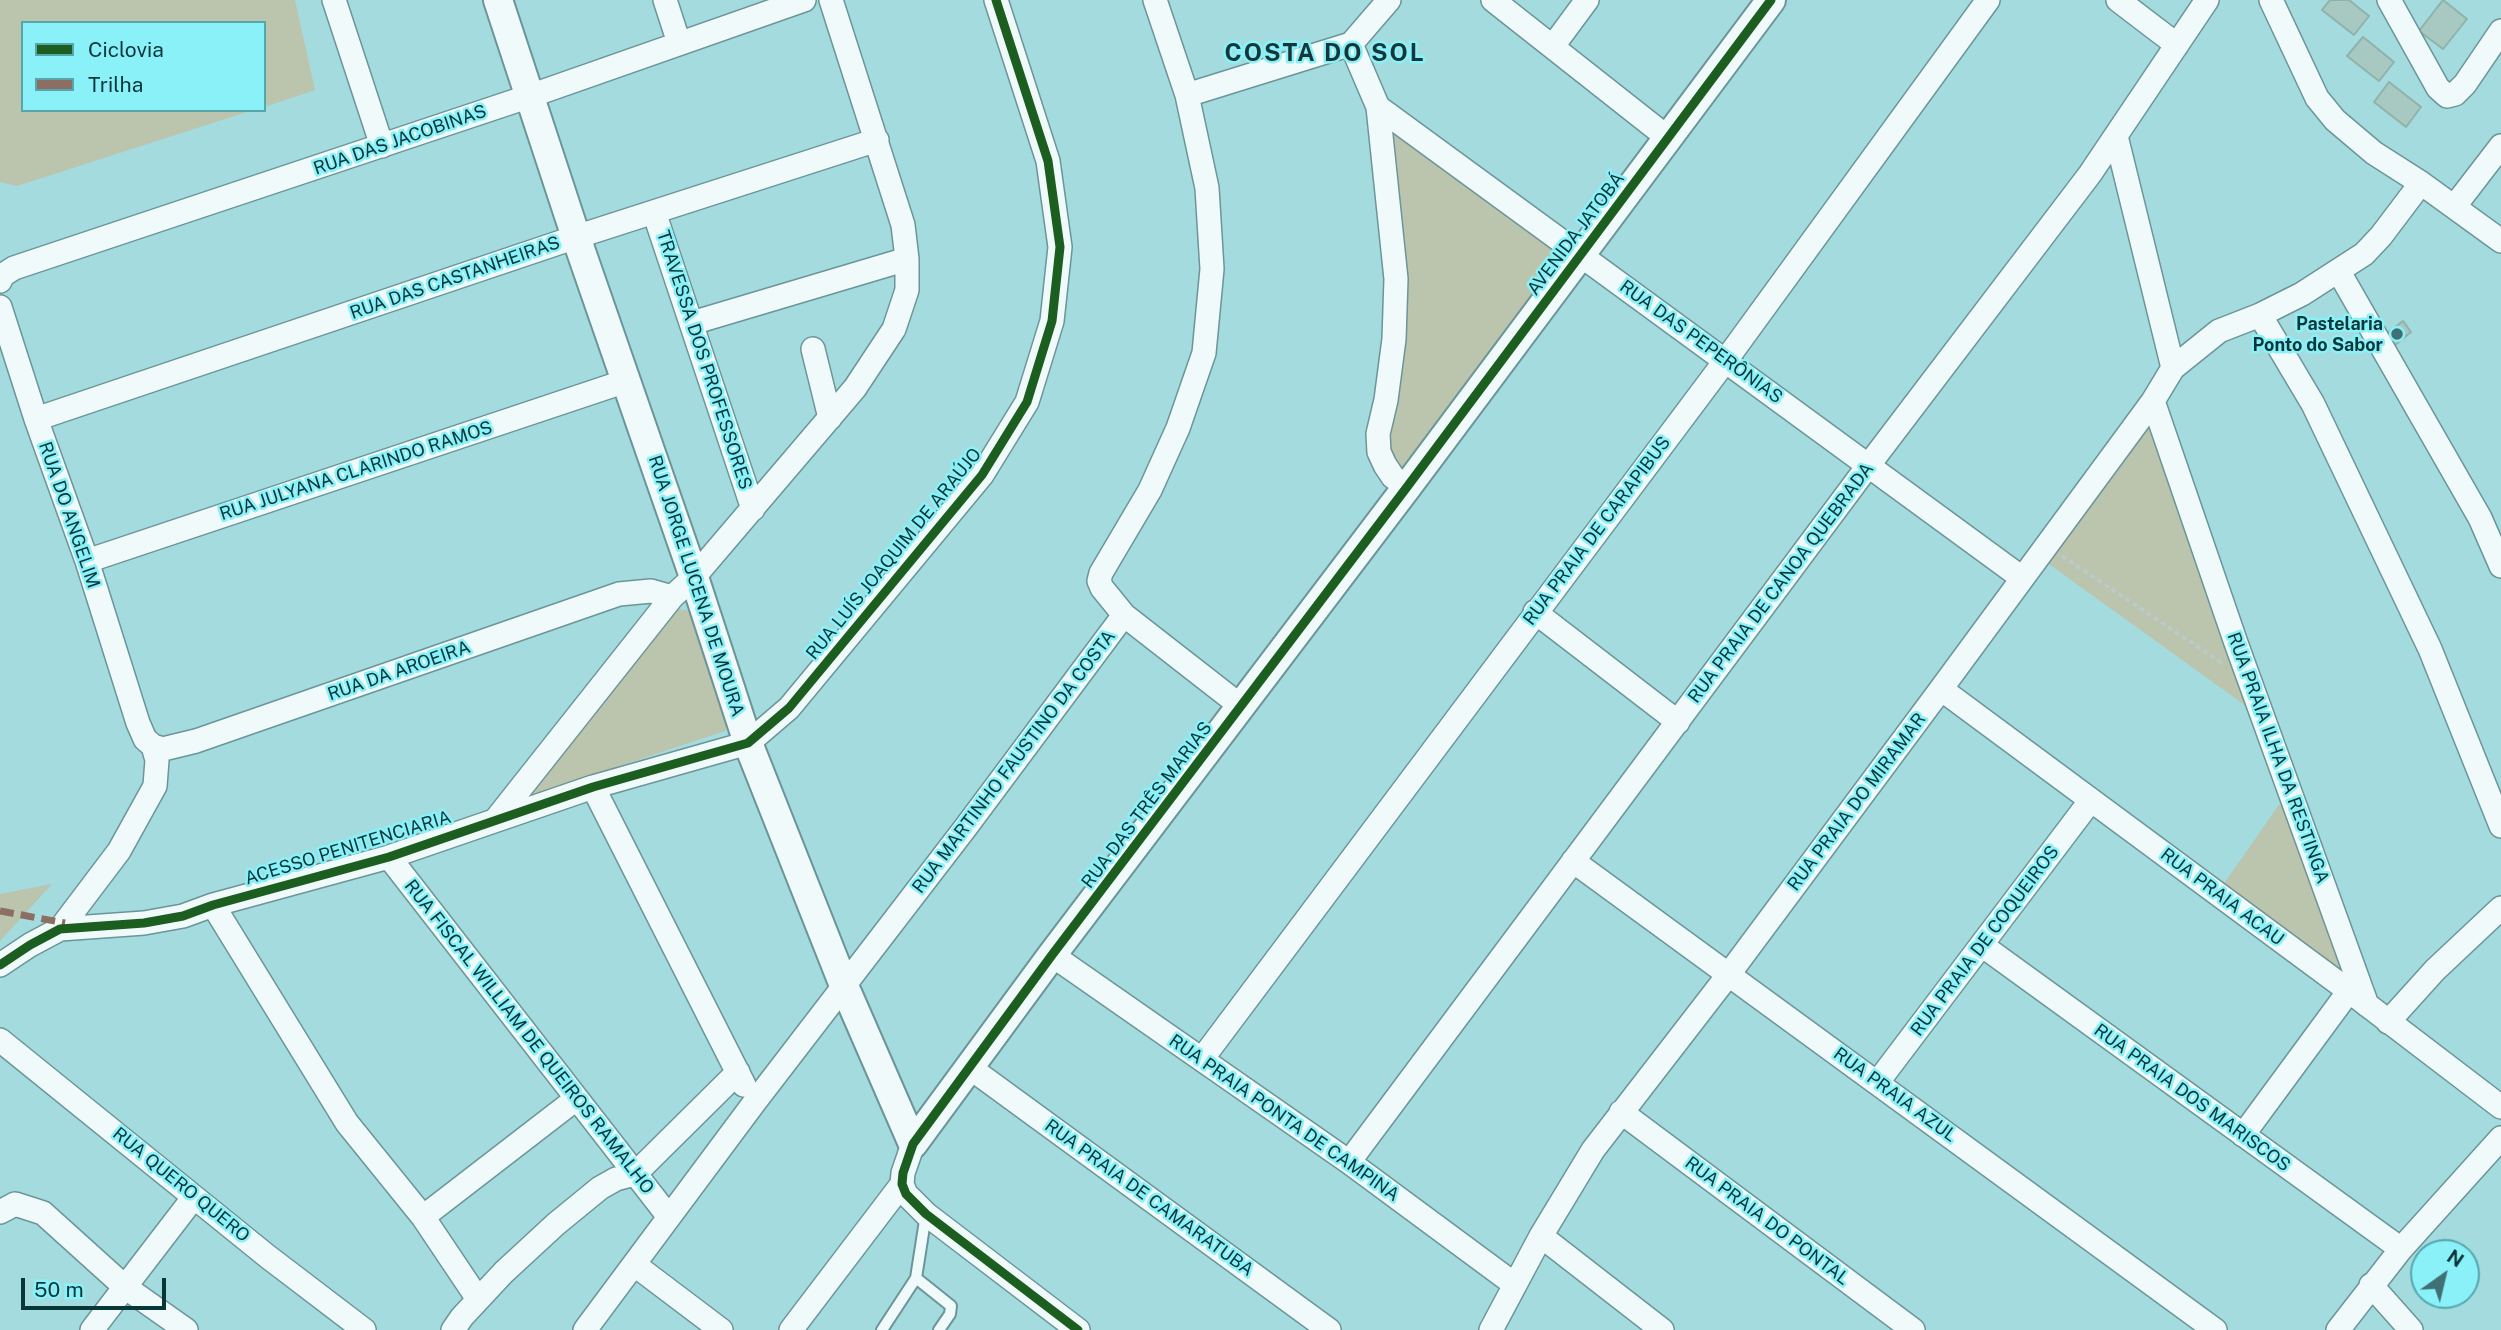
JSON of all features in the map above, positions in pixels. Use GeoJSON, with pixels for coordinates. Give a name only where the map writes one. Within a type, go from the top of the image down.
{"type":"FeatureCollection","features":[{"type":"Feature","properties":{"kind":"street"},"geometry":{"type":"LineString","coordinates":[[334,0],[382,146]]}},
{"type":"Feature","properties":{"kind":"street","name":"RUA JORGE LUCENA DE MOURA"},"geometry":{"type":"LineString","coordinates":[[498,0],[748,743],[845,988],[913,1144]]}},
{"type":"Feature","properties":{"kind":"street"},"geometry":{"type":"LineString","coordinates":[[665,0],[679,43]]}},
{"type":"Feature","properties":{"kind":"street","name":"RUA DAS JACOBINAS"},"geometry":{"type":"LineString","coordinates":[[0,281],[3,275],[14,268],[530,96],[804,0]]}},
{"type":"Feature","properties":{"kind":"street"},"geometry":{"type":"LineString","coordinates":[[497,818],[672,597],[694,577],[855,388],[894,330],[907,290],[903,225],[831,0]]}},
{"type":"Feature","properties":{"kind":"street","name":"RUA LUÍS JOAQUIM DE ARAÚJO"},"geometry":{"type":"LineString","coordinates":[[748,743],[789,708],[982,475],[1027,402],[1052,321],[1060,247],[1048,160],[996,0]]}},
{"type":"Feature","properties":{"kind":"street","name":"RUA MARTINHO FAUSTINO DA COSTA"},"geometry":{"type":"LineString","coordinates":[[585,1330],[1124,615],[1102,588],[1099,581],[1101,573],[1150,490],[1178,428],[1204,353],[1212,269],[1208,188],[1187,95],[1155,0]]}},
{"type":"Feature","properties":{"kind":"street"},"geometry":{"type":"LineString","coordinates":[[1187,95],[1351,44],[1389,0]]}},
{"type":"Feature","properties":{"kind":"street"},"geometry":{"type":"LineString","coordinates":[[1493,0],[1668,138]]}},
{"type":"Feature","properties":{"kind":"street"},"geometry":{"type":"LineString","coordinates":[[1553,46],[1587,0]]}},
{"type":"Feature","properties":{"kind":"street","name":"AVENIDA JATOBÁ"},"geometry":{"type":"LineString","coordinates":[[1407,487],[1771,0]]}},
{"type":"Feature","properties":{"kind":"street","name":"RUA PRAIA DE CARAPIBUS"},"geometry":{"type":"LineString","coordinates":[[1202,1059],[1726,360],[1987,0]]}},
{"type":"Feature","properties":{"kind":"street"},"geometry":{"type":"LineString","coordinates":[[2118,0],[2177,45]]}},
{"type":"Feature","properties":{"kind":"street","name":"RUA PRAIA DE CANOA QUEBRADA"},"geometry":{"type":"LineString","coordinates":[[1349,1162],[2116,136],[2207,0]]}},
{"type":"Feature","properties":{"kind":"street"},"geometry":{"type":"LineString","coordinates":[[2271,0],[2318,98],[2335,120],[2374,153],[2421,183],[2501,242]]}},
{"type":"Feature","properties":{"kind":"street"},"geometry":{"type":"LineString","coordinates":[[2389,0],[2438,88],[2447,96],[2455,94],[2465,84],[2501,31]]}},
{"type":"Feature","properties":{"kind":"street"},"geometry":{"type":"LineString","coordinates":[[1351,44],[1378,107],[1396,279],[1394,339],[1386,400],[1378,434],[1379,452],[1393,477],[1407,487]]}},
{"type":"Feature","properties":{"kind":"street","name":"RUA DAS PEPERÔNIAS"},"geometry":{"type":"LineString","coordinates":[[1378,107],[2022,578]]}},
{"type":"Feature","properties":{"kind":"street"},"geometry":{"type":"LineString","coordinates":[[2116,136],[2173,368]]}},
{"type":"Feature","properties":{"kind":"street","name":"RUA DAS CASTANHEIRAS"},"geometry":{"type":"LineString","coordinates":[[36,419],[576,237],[877,140]]}},
{"type":"Feature","properties":{"kind":"street"},"geometry":{"type":"LineString","coordinates":[[2454,207],[2501,146]]}},
{"type":"Feature","properties":{"kind":"street","name":"RUA PRAIA DO MIRAMAR"},"geometry":{"type":"LineString","coordinates":[[1490,1330],[1541,1236],[1593,1150],[1729,974],[1941,689],[2153,401],[2173,368],[2219,331],[2302,295],[2364,254],[2421,183]]}},
{"type":"Feature","properties":{"kind":"street","name":"TRAVESSA DOS PROFESSORES"},"geometry":{"type":"LineString","coordinates":[[654,212],[753,509]]}},
{"type":"Feature","properties":{"kind":"street"},"geometry":{"type":"LineString","coordinates":[[692,323],[907,259]]}},
{"type":"Feature","properties":{"kind":"street"},"geometry":{"type":"LineString","coordinates":[[2339,272],[2480,518],[2501,566]]}},
{"type":"Feature","properties":{"kind":"street","name":"RUA DO ANGELIM"},"geometry":{"type":"LineString","coordinates":[[0,307],[36,419],[87,561],[138,723],[145,739],[153,746]]}},
{"type":"Feature","properties":{"kind":"street"},"geometry":{"type":"LineString","coordinates":[[2260,315],[2313,404],[2430,649],[2501,826]]}},
{"type":"Feature","properties":{"kind":"street"},"geometry":{"type":"LineString","coordinates":[[813,349],[830,418]]}},
{"type":"Feature","properties":{"kind":"street","name":"RUA JULYANA CLARINDO RAMOS"},"geometry":{"type":"LineString","coordinates":[[87,561],[626,381]]}},
{"type":"Feature","properties":{"kind":"street","name":"RUA PRAIA ILHA DA RESTINGA"},"geometry":{"type":"LineString","coordinates":[[2153,401],[2250,682],[2367,1005]]}},
{"type":"Feature","properties":{"kind":"street","name":"RUA DAS TRÊS MARIAS"},"geometry":{"type":"LineString","coordinates":[[913,1144],[1052,955],[1407,487]]}},
{"type":"Feature","properties":{"kind":"street","name":"RUA DA AROEIRA"},"geometry":{"type":"LineString","coordinates":[[153,746],[163,749],[196,741],[620,594],[651,591],[672,597]]}},
{"type":"Feature","properties":{"kind":"street"},"geometry":{"type":"LineString","coordinates":[[1535,612],[1678,722]]}},
{"type":"Feature","properties":{"kind":"street"},"geometry":{"type":"LineString","coordinates":[[1124,615],[1242,707]]}},
{"type":"Feature","properties":{"kind":"street","name":"RUA PRAIA ACAU"},"geometry":{"type":"LineString","coordinates":[[1941,689],[2501,1107]]}},
{"type":"Feature","properties":{"kind":"street","name":"ACESSO PENITENCIARIA"},"geometry":{"type":"LineString","coordinates":[[0,965],[60,929],[144,923],[183,916],[213,905],[389,856],[497,818],[748,743]]}},
{"type":"Feature","properties":{"kind":"street"},"geometry":{"type":"LineString","coordinates":[[60,929],[119,851],[150,796],[155,786],[157,771],[153,746]]}},
{"type":"Feature","properties":{"kind":"street"},"geometry":{"type":"LineString","coordinates":[[593,788],[754,1104]]}},
{"type":"Feature","properties":{"kind":"street","name":"RUA PRAIA DE COQUEIROS"},"geometry":{"type":"LineString","coordinates":[[1877,1083],[2091,800]]}},
{"type":"Feature","properties":{"kind":"street","name":"RUA FISCAL WILLIAM DE QUEIROS RAMALHO"},"geometry":{"type":"LineString","coordinates":[[389,856],[669,1217]]}},
{"type":"Feature","properties":{"kind":"street","name":"RUA PRAIA AZUL"},"geometry":{"type":"LineString","coordinates":[[1573,861],[2215,1330]]}},
{"type":"Feature","properties":{"kind":"street"},"geometry":{"type":"LineString","coordinates":[[213,905],[347,1123],[423,1217],[478,1299]]}},
{"type":"Feature","properties":{"kind":"street"},"geometry":{"type":"LineString","coordinates":[[2388,1022],[2435,970],[2501,908]]}},
{"type":"Feature","properties":{"kind":"street","name":"RUA PRAIA DOS MARISCOS"},"geometry":{"type":"LineString","coordinates":[[1983,946],[2401,1249]]}},
{"type":"Feature","properties":{"kind":"street","name":"RUA PRAIA PONTA DE CAMPINA"},"geometry":{"type":"LineString","coordinates":[[1052,955],[1349,1162],[1514,1284]]}},
{"type":"Feature","properties":{"kind":"street"},"geometry":{"type":"LineString","coordinates":[[2243,1135],[2349,991]]}},
{"type":"Feature","properties":{"kind":"street","name":"RUA QUERO QUERO"},"geometry":{"type":"LineString","coordinates":[[0,1040],[364,1330]]}},
{"type":"Feature","properties":{"kind":"street","name":"RUA PRAIA DE CAMARATUBA"},"geometry":{"type":"LineString","coordinates":[[969,1067],[1329,1330]]}},
{"type":"Feature","properties":{"kind":"street"},"geometry":{"type":"LineString","coordinates":[[453,1330],[478,1299],[556,1224],[600,1188],[616,1178],[635,1174],[738,1072]]}},
{"type":"Feature","properties":{"kind":"street"},"geometry":{"type":"LineString","coordinates":[[423,1217],[576,1099]]}},
{"type":"Feature","properties":{"kind":"street","name":"RUA PRAIA DO PONTAL"},"geometry":{"type":"LineString","coordinates":[[1621,1111],[1913,1330]]}},
{"type":"Feature","properties":{"kind":"street"},"geometry":{"type":"LineString","coordinates":[[2338,1330],[2401,1249],[2501,1138]]}},
{"type":"Feature","properties":{"kind":"street"},"geometry":{"type":"LineString","coordinates":[[913,1144],[903,1173],[902,1184],[906,1194],[926,1214],[1078,1330]]}},
{"type":"Feature","properties":{"kind":"street"},"geometry":{"type":"LineString","coordinates":[[791,1330],[902,1184]]}},
{"type":"Feature","properties":{"kind":"street"},"geometry":{"type":"LineString","coordinates":[[92,1330],[194,1197]]}},
{"type":"Feature","properties":{"kind":"street"},"geometry":{"type":"LineString","coordinates":[[0,1212],[15,1203],[43,1213],[125,1287],[186,1330]]}},
{"type":"Feature","properties":{"kind":"street"},"geometry":{"type":"LineString","coordinates":[[1541,1236],[1662,1330]]}},
{"type":"Feature","properties":{"kind":"street"},"geometry":{"type":"LineString","coordinates":[[635,1265],[721,1330]]}},
{"type":"Feature","properties":{"kind":"street"},"geometry":{"type":"LineString","coordinates":[[2371,1285],[2410,1330]]}},
{"type":"Feature","properties":{"kind":"lane"},"geometry":{"type":"LineString","coordinates":[[882,1330],[916,1278],[926,1214]]}},
{"type":"Feature","properties":{"kind":"lane"},"geometry":{"type":"LineString","coordinates":[[916,1278],[951,1306],[950,1314],[939,1330]]}},
{"type":"Feature","properties":{"kind":"path"},"geometry":{"type":"LineString","coordinates":[[2046,545],[2250,682]]}},
{"type":"Feature","properties":{"kind":"green space"},"geometry":{"type":"Polygon","coordinates":[[[0,0],[295,0],[315,90],[266,106],[266,21],[21,21],[21,112],[247,112],[17,186],[0,182],[0,0]]]}},
{"type":"Feature","properties":{"kind":"green space"},"geometry":{"type":"Polygon","coordinates":[[[1391,131],[1400,132],[1565,258],[1403,470],[1398,467],[1387,444],[1391,131]]]}},
{"type":"Feature","properties":{"kind":"green space"},"geometry":{"type":"Polygon","coordinates":[[[2147,424],[2151,426],[2253,711],[2046,562],[2147,424]]]}},
{"type":"Feature","properties":{"kind":"green space"},"geometry":{"type":"Polygon","coordinates":[[[679,609],[691,611],[729,723],[725,731],[532,795],[531,792],[672,613],[679,609]]]}},
{"type":"Feature","properties":{"kind":"green space"},"geometry":{"type":"Polygon","coordinates":[[[2283,799],[2347,976],[2223,885],[2283,799]]]}},
{"type":"Feature","properties":{"kind":"green space"},"geometry":{"type":"Polygon","coordinates":[[[52,884],[0,941],[0,894],[52,884]]]}},
{"type":"Feature","properties":{"kind":"building"},"geometry":{"type":"Polygon","coordinates":[[[2330,0],[2349,0],[2369,16],[2354,35],[2322,10],[2330,0]]]}},
{"type":"Feature","properties":{"kind":"building"},"geometry":{"type":"Polygon","coordinates":[[[2443,0],[2467,19],[2443,49],[2419,31],[2443,0]]]}},
{"type":"Feature","properties":{"kind":"building"},"geometry":{"type":"Polygon","coordinates":[[[2363,37],[2394,62],[2379,81],[2347,56],[2363,37]]]}},
{"type":"Feature","properties":{"kind":"building"},"geometry":{"type":"Polygon","coordinates":[[[2389,82],[2421,107],[2406,127],[2374,102],[2389,82]]]}},
{"type":"Feature","properties":{"kind":"building","name":"Pastelaria Ponto do Sabor"},"geometry":{"type":"Polygon","coordinates":[[[2403,321],[2411,332],[2395,345],[2383,336],[2403,321]]]}},
{"type":"Feature","properties":{"kind":"marked path"},"geometry":{"type":"LineString","coordinates":[[0,911],[65,923]]}},
{"type":"Feature","properties":{"kind":"cycle path"},"geometry":{"type":"LineString","coordinates":[[0,965],[60,929],[144,923],[183,916],[213,905],[389,857],[593,787],[748,743],[789,708],[982,475],[1027,402],[1052,321],[1060,247],[1048,161],[996,0]]}},
{"type":"Feature","properties":{"kind":"cycle path"},"geometry":{"type":"LineString","coordinates":[[1078,1330],[926,1214],[906,1194],[902,1184],[903,1173],[913,1144],[1052,955],[1407,487],[1771,0]]}},
{"type":"Feature","properties":{"kind":"place","name":"Pastelaria Ponto do Sabor"},"geometry":{"type":"Point","coordinates":[2397,334]}},
{"type":"Feature","properties":{"kind":"district","name":"COSTA DO SOL"},"geometry":{"type":"Point","coordinates":[1325,54]}}]}
